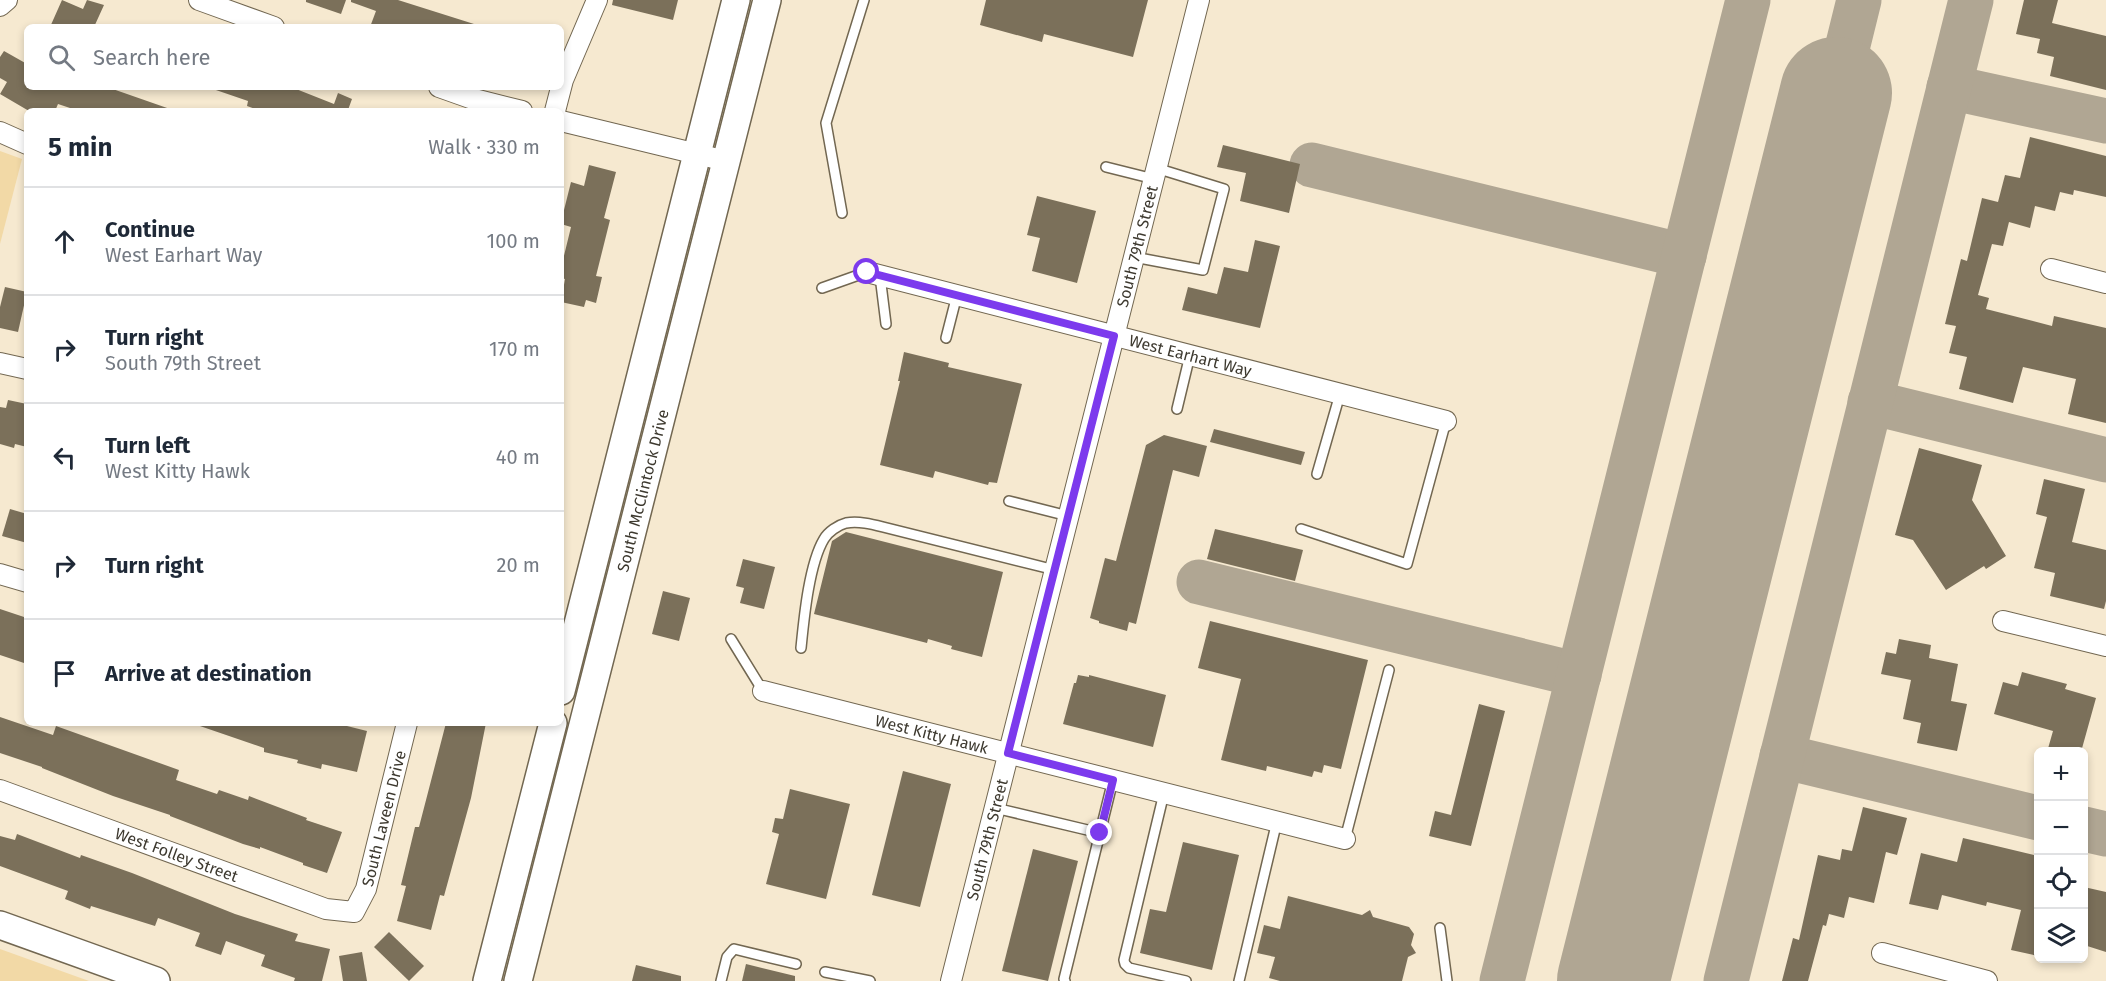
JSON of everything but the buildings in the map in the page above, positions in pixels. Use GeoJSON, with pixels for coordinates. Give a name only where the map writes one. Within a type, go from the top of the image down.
{"type":"FeatureCollection","features":[{"type":"Feature","properties":{"kind":"main road","name":"South McClintock Drive"},"geometry":{"type":"LineString","coordinates":[[564,680],[736,0]]}},
{"type":"Feature","properties":{"kind":"main road","name":"South McClintock Drive"},"geometry":{"type":"LineString","coordinates":[[518,981],[767,0]]}},
{"type":"Feature","properties":{"kind":"main road"},"geometry":{"type":"LineString","coordinates":[[487,981],[552,726]]}},
{"type":"Feature","properties":{"kind":"main road"},"geometry":{"type":"LineString","coordinates":[[0,925],[156,981]]}},
{"type":"Feature","properties":{"kind":"street"},"geometry":{"type":"LineString","coordinates":[[0,6],[7,0]]}},
{"type":"Feature","properties":{"kind":"street"},"geometry":{"type":"LineString","coordinates":[[199,0],[266,24]]}},
{"type":"Feature","properties":{"kind":"street"},"geometry":{"type":"LineString","coordinates":[[564,80],[597,0]]}},
{"type":"Feature","properties":{"kind":"street","name":"South 79th Street"},"geometry":{"type":"LineString","coordinates":[[951,981],[1199,0]]}},
{"type":"Feature","properties":{"kind":"street"},"geometry":{"type":"LineString","coordinates":[[447,90],[510,108]]}},
{"type":"Feature","properties":{"kind":"street"},"geometry":{"type":"LineString","coordinates":[[556,108],[561,90]]}},
{"type":"Feature","properties":{"kind":"street"},"geometry":{"type":"LineString","coordinates":[[564,122],[726,161]]}},
{"type":"Feature","properties":{"kind":"street"},"geometry":{"type":"LineString","coordinates":[[0,132],[24,143]]}},
{"type":"Feature","properties":{"kind":"street"},"geometry":{"type":"LineString","coordinates":[[2051,269],[2106,283]]}},
{"type":"Feature","properties":{"kind":"street","name":"West Earhart Way"},"geometry":{"type":"LineString","coordinates":[[874,274],[1446,421]]}},
{"type":"Feature","properties":{"kind":"street"},"geometry":{"type":"LineString","coordinates":[[0,363],[24,368]]}},
{"type":"Feature","properties":{"kind":"street"},"geometry":{"type":"LineString","coordinates":[[0,574],[24,581]]}},
{"type":"Feature","properties":{"kind":"street"},"geometry":{"type":"LineString","coordinates":[[2003,621],[2106,646]]}},
{"type":"Feature","properties":{"kind":"street","name":"West Kitty Hawk"},"geometry":{"type":"LineString","coordinates":[[763,691],[1345,838]]}},
{"type":"Feature","properties":{"kind":"street","name":"South Laveen Drive"},"geometry":{"type":"LineString","coordinates":[[354,912],[366,889],[406,726]]}},
{"type":"Feature","properties":{"kind":"street","name":"West Folley Street"},"geometry":{"type":"LineString","coordinates":[[0,790],[326,909],[354,912]]}},
{"type":"Feature","properties":{"kind":"street"},"geometry":{"type":"LineString","coordinates":[[1882,953],[1988,981]]}},
{"type":"Feature","properties":{"kind":"lane"},"geometry":{"type":"LineString","coordinates":[[842,213],[826,123],[864,0]]}},
{"type":"Feature","properties":{"kind":"lane"},"geometry":{"type":"LineString","coordinates":[[1106,167],[1155,174],[1224,189],[1203,270],[1134,257]]}},
{"type":"Feature","properties":{"kind":"lane"},"geometry":{"type":"LineString","coordinates":[[822,288],[874,274],[886,324]]}},
{"type":"Feature","properties":{"kind":"lane"},"geometry":{"type":"LineString","coordinates":[[946,338],[957,295]]}},
{"type":"Feature","properties":{"kind":"lane"},"geometry":{"type":"LineString","coordinates":[[1177,409],[1190,355]]}},
{"type":"Feature","properties":{"kind":"lane"},"geometry":{"type":"LineString","coordinates":[[1317,474],[1340,394]]}},
{"type":"Feature","properties":{"kind":"lane"},"geometry":{"type":"LineString","coordinates":[[1301,529],[1407,564],[1446,421]]}},
{"type":"Feature","properties":{"kind":"lane"},"geometry":{"type":"LineString","coordinates":[[1009,501],[1068,516]]}},
{"type":"Feature","properties":{"kind":"lane"},"geometry":{"type":"LineString","coordinates":[[801,648],[804,611],[818,554],[825,538],[832,530],[845,524],[861,523],[883,526],[1055,570]]}},
{"type":"Feature","properties":{"kind":"lane"},"geometry":{"type":"LineString","coordinates":[[731,639],[763,691]]}},
{"type":"Feature","properties":{"kind":"lane"},"geometry":{"type":"LineString","coordinates":[[1345,838],[1389,670]]}},
{"type":"Feature","properties":{"kind":"lane"},"geometry":{"type":"LineString","coordinates":[[1065,981],[1113,780]]}},
{"type":"Feature","properties":{"kind":"lane"},"geometry":{"type":"LineString","coordinates":[[1164,793],[1124,960],[1129,968],[1185,981]]}},
{"type":"Feature","properties":{"kind":"lane"},"geometry":{"type":"LineString","coordinates":[[995,808],[1100,833]]}},
{"type":"Feature","properties":{"kind":"lane"},"geometry":{"type":"LineString","coordinates":[[1239,981],[1277,821]]}},
{"type":"Feature","properties":{"kind":"lane"},"geometry":{"type":"LineString","coordinates":[[1440,928],[1447,981]]}},
{"type":"Feature","properties":{"kind":"lane"},"geometry":{"type":"LineString","coordinates":[[721,981],[727,957],[734,949],[796,964]]}},
{"type":"Feature","properties":{"kind":"lane"},"geometry":{"type":"LineString","coordinates":[[825,972],[870,981]]}},
{"type":"Feature","properties":{"kind":"shaded area"},"geometry":{"type":"Polygon","coordinates":[[[0,151],[22,159],[0,244],[0,151]]]}},
{"type":"Feature","properties":{"kind":"shaded area"},"geometry":{"type":"Polygon","coordinates":[[[0,949],[89,981],[0,981],[0,949]]]}},
{"type":"Feature","properties":{"kind":"taxiway"},"geometry":{"type":"LineString","coordinates":[[1502,981],[1748,0]]}},
{"type":"Feature","properties":{"kind":"taxiway"},"geometry":{"type":"LineString","coordinates":[[1836,93],[1859,0]]}},
{"type":"Feature","properties":{"kind":"taxiway"},"geometry":{"type":"LineString","coordinates":[[1726,981],[1971,0]]}},
{"type":"Feature","properties":{"kind":"taxiway"},"geometry":{"type":"LineString","coordinates":[[1949,87],[2106,121]]}},
{"type":"Feature","properties":{"kind":"taxiway"},"geometry":{"type":"LineString","coordinates":[[1312,165],[1684,256]]}},
{"type":"Feature","properties":{"kind":"taxiway"},"geometry":{"type":"LineString","coordinates":[[1870,402],[2106,460]]}},
{"type":"Feature","properties":{"kind":"taxiway"},"geometry":{"type":"LineString","coordinates":[[1199,582],[1579,675]]}},
{"type":"Feature","properties":{"kind":"taxiway"},"geometry":{"type":"LineString","coordinates":[[1782,756],[2034,817]]}},
{"type":"Feature","properties":{"kind":"taxiway"},"geometry":{"type":"LineString","coordinates":[[2088,830],[2106,834]]}},
{"type":"Feature","properties":{"kind":"runway"},"geometry":{"type":"LineString","coordinates":[[1613,981],[1836,93]]}},
{"type":"Feature","properties":{"kind":"route"},"geometry":{"type":"LineString","coordinates":[[867,272],[1114,336],[1008,753],[1113,780],[1100,833]]}}]}
